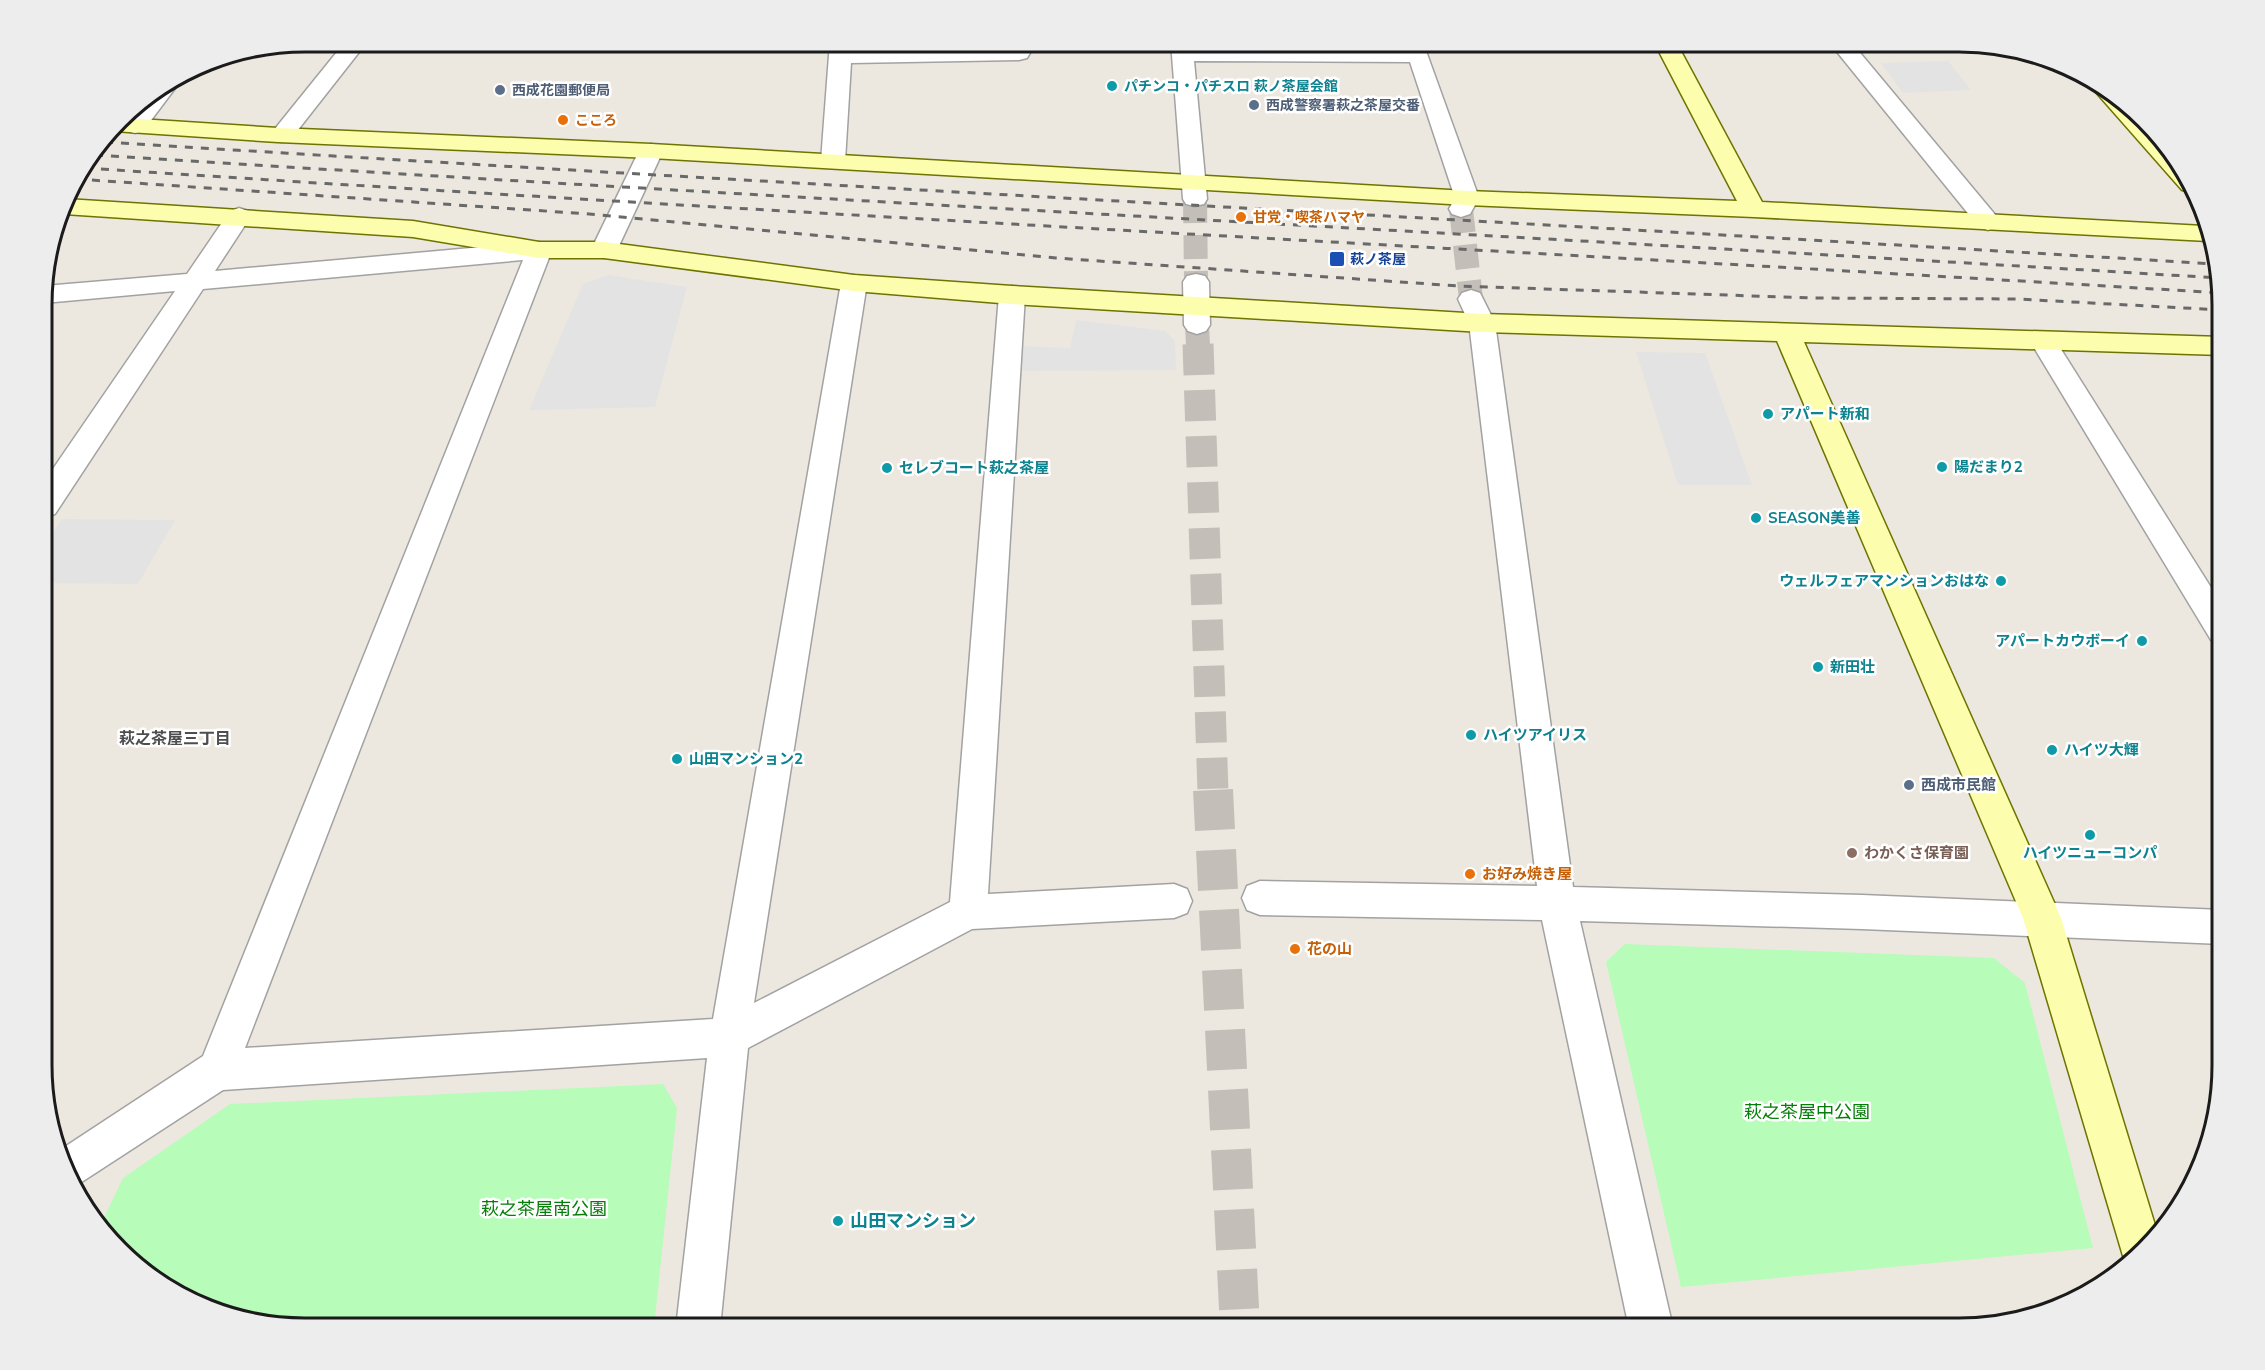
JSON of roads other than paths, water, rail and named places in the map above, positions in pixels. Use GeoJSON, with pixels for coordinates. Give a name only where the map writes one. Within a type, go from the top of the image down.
{"type":"FeatureCollection","features":[{"type":"Feature","properties":{"kind":"street"},"geometry":{"type":"LineString","coordinates":[[282,135],[348,52]]}},
{"type":"Feature","properties":{"kind":"street"},"geometry":{"type":"LineString","coordinates":[[833,161],[841,52]]}},
{"type":"Feature","properties":{"kind":"street"},"geometry":{"type":"LineString","coordinates":[[960,52],[1019,52]]}},
{"type":"Feature","properties":{"kind":"street"},"geometry":{"type":"LineString","coordinates":[[1182,52],[1194,190]]}},
{"type":"Feature","properties":{"kind":"street"},"geometry":{"type":"LineString","coordinates":[[1412,52],[1464,203]]}},
{"type":"Feature","properties":{"kind":"street"},"geometry":{"type":"LineString","coordinates":[[1670,52],[1754,209]]}},
{"type":"Feature","properties":{"kind":"street"},"geometry":{"type":"LineString","coordinates":[[1848,52],[1988,222]]}},
{"type":"Feature","properties":{"kind":"street"},"geometry":{"type":"LineString","coordinates":[[129,125],[282,135],[833,161],[1194,190],[1464,203],[1754,209],[2202,234]]}},
{"type":"Feature","properties":{"kind":"street"},"geometry":{"type":"LineString","coordinates":[[604,250],[651,151]]}},
{"type":"Feature","properties":{"kind":"street"},"geometry":{"type":"LineString","coordinates":[[73,207],[413,229],[539,250]]}},
{"type":"Feature","properties":{"kind":"street"},"geometry":{"type":"LineString","coordinates":[[52,494],[239,216]]}},
{"type":"Feature","properties":{"kind":"street"},"geometry":{"type":"LineString","coordinates":[[217,1070],[539,250]]}},
{"type":"Feature","properties":{"kind":"street"},"geometry":{"type":"LineString","coordinates":[[53,294],[539,250],[604,250],[854,283],[1012,295],[1197,305],[1476,311],[1786,332],[2212,346]]}},
{"type":"Feature","properties":{"kind":"street"},"geometry":{"type":"LineString","coordinates":[[699,1318],[729,1037],[854,283]]}},
{"type":"Feature","properties":{"kind":"street"},"geometry":{"type":"LineString","coordinates":[[968,912],[1012,295]]}},
{"type":"Feature","properties":{"kind":"street"},"geometry":{"type":"LineString","coordinates":[[1476,311],[1557,902],[1649,1318]]}},
{"type":"Feature","properties":{"kind":"street"},"geometry":{"type":"LineString","coordinates":[[1786,332],[2042,918],[2139,1242]]}},
{"type":"Feature","properties":{"kind":"street"},"geometry":{"type":"LineString","coordinates":[[2043,340],[2212,615]]}},
{"type":"Feature","properties":{"kind":"street"},"geometry":{"type":"LineString","coordinates":[[1260,898],[1557,902],[2042,918],[2212,926]]}},
{"type":"Feature","properties":{"kind":"street"},"geometry":{"type":"LineString","coordinates":[[74,1165],[217,1070],[729,1037],[968,912],[1174,901]]}},
{"type":"Feature","properties":{"kind":"tunnel"},"geometry":{"type":"LineString","coordinates":[[1195,199],[1196,282]]}},
{"type":"Feature","properties":{"kind":"tunnel"},"geometry":{"type":"LineString","coordinates":[[1461,209],[1471,299]]}},
{"type":"Feature","properties":{"kind":"tunnel"},"geometry":{"type":"LineString","coordinates":[[1197,325],[1198,345]]}},
{"type":"Feature","properties":{"kind":"tunnel"},"geometry":{"type":"LineString","coordinates":[[1198,344],[1213,792]]}},
{"type":"Feature","properties":{"kind":"tunnel"},"geometry":{"type":"LineString","coordinates":[[1213,790],[1239,1318]]}},
{"type":"Feature","properties":{"kind":"railway"},"geometry":{"type":"LineString","coordinates":[[112,142],[2209,264]]}},
{"type":"Feature","properties":{"kind":"railway"},"geometry":{"type":"LineString","coordinates":[[102,155],[2211,278]]}},
{"type":"Feature","properties":{"kind":"railway"},"geometry":{"type":"LineString","coordinates":[[93,168],[2212,292]]}},
{"type":"Feature","properties":{"kind":"railway"},"geometry":{"type":"LineString","coordinates":[[86,180],[589,214],[1056,258],[1458,286],[1814,298],[2017,299],[2212,309]]}},
{"type":"Feature","properties":{"kind":"place","name":"パチンコ・パチスロ 萩ノ茶屋会館"},"geometry":{"type":"Point","coordinates":[1112,86]}},
{"type":"Feature","properties":{"kind":"place","name":"西成花園郵便局"},"geometry":{"type":"Point","coordinates":[500,90]}},
{"type":"Feature","properties":{"kind":"place","name":"西成警察署萩之茶屋交番"},"geometry":{"type":"Point","coordinates":[1254,105]}},
{"type":"Feature","properties":{"kind":"place","name":"こころ"},"geometry":{"type":"Point","coordinates":[563,120]}},
{"type":"Feature","properties":{"kind":"place","name":"甘党・喫茶ハマヤ"},"geometry":{"type":"Point","coordinates":[1241,217]}},
{"type":"Feature","properties":{"kind":"place","name":"萩ノ茶屋"},"geometry":{"type":"Point","coordinates":[1337,259]}},
{"type":"Feature","properties":{"kind":"place","name":"アパート新和"},"geometry":{"type":"Point","coordinates":[1768,414]}},
{"type":"Feature","properties":{"kind":"place","name":"陽だまり2"},"geometry":{"type":"Point","coordinates":[1942,467]}},
{"type":"Feature","properties":{"kind":"place","name":"セレブコート萩之茶屋"},"geometry":{"type":"Point","coordinates":[887,468]}},
{"type":"Feature","properties":{"kind":"place","name":"SEASON美善"},"geometry":{"type":"Point","coordinates":[1756,518]}},
{"type":"Feature","properties":{"kind":"place","name":"ウェルフェアマンションおはな"},"geometry":{"type":"Point","coordinates":[2001,581]}},
{"type":"Feature","properties":{"kind":"place","name":"アパートカウボーイ"},"geometry":{"type":"Point","coordinates":[2142,641]}},
{"type":"Feature","properties":{"kind":"place","name":"新田壮"},"geometry":{"type":"Point","coordinates":[1818,667]}},
{"type":"Feature","properties":{"kind":"place","name":"ハイツアイリス"},"geometry":{"type":"Point","coordinates":[1471,735]}},
{"type":"Feature","properties":{"kind":"place","name":"ハイツ大輝"},"geometry":{"type":"Point","coordinates":[2052,750]}},
{"type":"Feature","properties":{"kind":"place","name":"山田マンション2"},"geometry":{"type":"Point","coordinates":[677,759]}},
{"type":"Feature","properties":{"kind":"place","name":"西成市民館"},"geometry":{"type":"Point","coordinates":[1909,785]}},
{"type":"Feature","properties":{"kind":"place","name":"ハイツニューコンパ"},"geometry":{"type":"Point","coordinates":[2090,835]}},
{"type":"Feature","properties":{"kind":"place","name":"わかくさ保育園"},"geometry":{"type":"Point","coordinates":[1852,853]}},
{"type":"Feature","properties":{"kind":"place","name":"お好み焼き屋"},"geometry":{"type":"Point","coordinates":[1470,874]}},
{"type":"Feature","properties":{"kind":"place","name":"花の山"},"geometry":{"type":"Point","coordinates":[1295,949]}},
{"type":"Feature","properties":{"kind":"place","name":"山田マンション"},"geometry":{"type":"Point","coordinates":[838,1221]}},
{"type":"Feature","properties":{"kind":"district","name":"萩之茶屋三丁目"},"geometry":{"type":"Point","coordinates":[175,738]}},
{"type":"Feature","properties":{"kind":"park label","name":"萩之茶屋中公園"},"geometry":{"type":"Point","coordinates":[1807,1112]}},
{"type":"Feature","properties":{"kind":"park label","name":"萩之茶屋南公園"},"geometry":{"type":"Point","coordinates":[544,1209]}}]}
